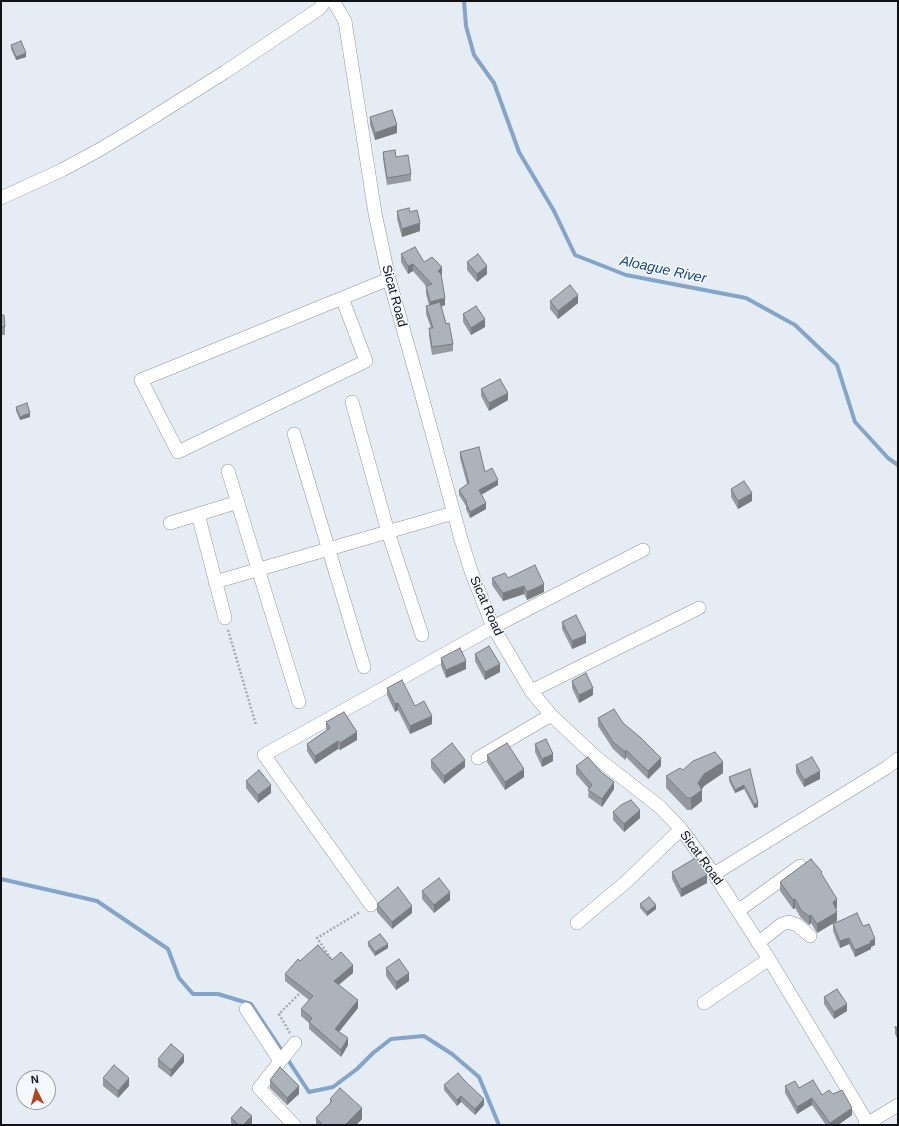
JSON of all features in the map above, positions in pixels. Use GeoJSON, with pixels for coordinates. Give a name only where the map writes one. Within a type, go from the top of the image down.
{"type":"FeatureCollection","features":[{"type":"Feature","properties":{"kind":"street"},"geometry":{"type":"LineString","coordinates":[[1,198],[62,170],[144,123],[319,9],[326,1]]}},
{"type":"Feature","properties":{"kind":"street","name":"Sicat Road"},"geometry":{"type":"LineString","coordinates":[[333,1],[346,20],[375,213],[389,279],[453,512],[471,571],[493,627],[531,691],[551,716],[597,758],[660,807],[681,829],[714,874],[769,960],[867,1124]]}},
{"type":"Feature","properties":{"kind":"street"},"geometry":{"type":"LineString","coordinates":[[342,298],[366,361],[178,452],[141,380],[342,298],[389,279]]}},
{"type":"Feature","properties":{"kind":"street"},"geometry":{"type":"LineString","coordinates":[[352,402],[388,532],[422,635]]}},
{"type":"Feature","properties":{"kind":"street"},"geometry":{"type":"LineString","coordinates":[[294,434],[364,666]]}},
{"type":"Feature","properties":{"kind":"street"},"geometry":{"type":"LineString","coordinates":[[228,471],[299,702]]}},
{"type":"Feature","properties":{"kind":"street"},"geometry":{"type":"LineString","coordinates":[[170,523],[238,502]]}},
{"type":"Feature","properties":{"kind":"street"},"geometry":{"type":"LineString","coordinates":[[215,582],[453,512]]}},
{"type":"Feature","properties":{"kind":"street"},"geometry":{"type":"LineString","coordinates":[[198,514],[225,618]]}},
{"type":"Feature","properties":{"kind":"street"},"geometry":{"type":"LineString","coordinates":[[371,905],[264,755],[493,627],[643,550]]}},
{"type":"Feature","properties":{"kind":"street"},"geometry":{"type":"LineString","coordinates":[[531,691],[698,608]]}},
{"type":"Feature","properties":{"kind":"street"},"geometry":{"type":"LineString","coordinates":[[478,758],[551,716]]}},
{"type":"Feature","properties":{"kind":"street"},"geometry":{"type":"LineString","coordinates":[[714,874],[886,768],[898,759]]}},
{"type":"Feature","properties":{"kind":"street"},"geometry":{"type":"LineString","coordinates":[[576,923],[626,882],[681,829]]}},
{"type":"Feature","properties":{"kind":"street"},"geometry":{"type":"LineString","coordinates":[[738,911],[800,866]]}},
{"type":"Feature","properties":{"kind":"street"},"geometry":{"type":"LineString","coordinates":[[758,943],[782,924],[789,922],[797,925],[810,936]]}},
{"type":"Feature","properties":{"kind":"street"},"geometry":{"type":"LineString","coordinates":[[704,1003],[769,960]]}},
{"type":"Feature","properties":{"kind":"street"},"geometry":{"type":"LineString","coordinates":[[246,1009],[280,1061]]}},
{"type":"Feature","properties":{"kind":"street"},"geometry":{"type":"LineString","coordinates":[[294,1125],[259,1088],[295,1043]]}},
{"type":"Feature","properties":{"kind":"street"},"geometry":{"type":"LineString","coordinates":[[867,1124],[898,1104]]}},
{"type":"Feature","properties":{"kind":"path"},"geometry":{"type":"LineString","coordinates":[[225,618],[256,725]]}},
{"type":"Feature","properties":{"kind":"path"},"geometry":{"type":"LineString","coordinates":[[327,966],[332,960],[317,938],[371,905]]}},
{"type":"Feature","properties":{"kind":"path"},"geometry":{"type":"LineString","coordinates":[[295,1043],[279,1014],[305,987]]}},
{"type":"Feature","properties":{"kind":"building"},"geometry":{"type":"Polygon","coordinates":[[[21,41],[26,53],[16,57],[11,45],[21,41]]]}},
{"type":"Feature","properties":{"kind":"building"},"geometry":{"type":"Polygon","coordinates":[[[392,110],[397,125],[375,133],[370,117],[392,110]]]}},
{"type":"Feature","properties":{"kind":"building"},"geometry":{"type":"Polygon","coordinates":[[[395,150],[396,157],[408,155],[411,174],[387,178],[383,152],[395,150]]]}},
{"type":"Feature","properties":{"kind":"building"},"geometry":{"type":"Polygon","coordinates":[[[409,208],[410,212],[417,210],[420,223],[402,229],[397,211],[409,208]]]}},
{"type":"Feature","properties":{"kind":"building"},"geometry":{"type":"Polygon","coordinates":[[[415,247],[424,262],[432,257],[442,267],[438,271],[441,274],[445,298],[430,302],[426,286],[432,284],[413,264],[408,266],[401,254],[415,247]]]}},
{"type":"Feature","properties":{"kind":"building"},"geometry":{"type":"Polygon","coordinates":[[[478,254],[487,266],[477,274],[467,262],[478,254]]]}},
{"type":"Feature","properties":{"kind":"building"},"geometry":{"type":"Polygon","coordinates":[[[570,285],[578,295],[558,311],[550,301],[570,285]]]}},
{"type":"Feature","properties":{"kind":"building"},"geometry":{"type":"Polygon","coordinates":[[[440,302],[446,324],[449,323],[453,344],[432,347],[429,328],[433,328],[426,306],[440,302]]]}},
{"type":"Feature","properties":{"kind":"building"},"geometry":{"type":"Polygon","coordinates":[[[476,306],[485,319],[471,328],[463,314],[476,306]]]}},
{"type":"Feature","properties":{"kind":"building"},"geometry":{"type":"Polygon","coordinates":[[[1,315],[4,315],[5,327],[1,327],[1,315]]]}},
{"type":"Feature","properties":{"kind":"building"},"geometry":{"type":"Polygon","coordinates":[[[500,379],[508,393],[489,403],[481,389],[500,379]]]}},
{"type":"Feature","properties":{"kind":"building"},"geometry":{"type":"Polygon","coordinates":[[[27,403],[30,413],[20,417],[16,407],[27,403]]]}},
{"type":"Feature","properties":{"kind":"building"},"geometry":{"type":"Polygon","coordinates":[[[479,447],[485,472],[492,468],[498,480],[479,490],[486,503],[470,512],[466,503],[467,502],[459,490],[469,483],[460,452],[479,447]]]}},
{"type":"Feature","properties":{"kind":"building"},"geometry":{"type":"Polygon","coordinates":[[[744,481],[752,493],[738,501],[731,489],[744,481]]]}},
{"type":"Feature","properties":{"kind":"building"},"geometry":{"type":"Polygon","coordinates":[[[535,565],[544,584],[527,592],[524,586],[503,593],[492,578],[505,573],[508,578],[535,565]]]}},
{"type":"Feature","properties":{"kind":"building"},"geometry":{"type":"Polygon","coordinates":[[[576,615],[586,635],[572,641],[562,622],[576,615]]]}},
{"type":"Feature","properties":{"kind":"building"},"geometry":{"type":"Polygon","coordinates":[[[489,646],[500,664],[485,672],[475,654],[489,646]]]}},
{"type":"Feature","properties":{"kind":"building"},"geometry":{"type":"Polygon","coordinates":[[[460,648],[466,661],[446,670],[441,658],[460,648]]]}},
{"type":"Feature","properties":{"kind":"building"},"geometry":{"type":"Polygon","coordinates":[[[586,673],[593,688],[579,695],[572,681],[586,673]]]}},
{"type":"Feature","properties":{"kind":"building"},"geometry":{"type":"Polygon","coordinates":[[[402,680],[415,706],[424,701],[432,716],[410,726],[398,703],[395,704],[387,688],[402,680]]]}},
{"type":"Feature","properties":{"kind":"building"},"geometry":{"type":"Polygon","coordinates":[[[614,709],[623,723],[640,737],[661,758],[648,771],[626,750],[625,752],[613,742],[598,718],[614,709]]]}},
{"type":"Feature","properties":{"kind":"building"},"geometry":{"type":"Polygon","coordinates":[[[344,712],[357,732],[340,743],[338,741],[315,756],[307,744],[330,728],[326,722],[344,712]]]}},
{"type":"Feature","properties":{"kind":"building"},"geometry":{"type":"Polygon","coordinates":[[[546,739],[553,754],[542,759],[535,744],[546,739]]]}},
{"type":"Feature","properties":{"kind":"building"},"geometry":{"type":"Polygon","coordinates":[[[452,743],[465,760],[444,776],[431,760],[452,743]]]}},
{"type":"Feature","properties":{"kind":"building"},"geometry":{"type":"Polygon","coordinates":[[[507,743],[524,769],[505,782],[487,755],[507,743]]]}},
{"type":"Feature","properties":{"kind":"building"},"geometry":{"type":"Polygon","coordinates":[[[715,752],[723,762],[704,774],[698,783],[702,790],[691,798],[687,798],[666,776],[680,768],[683,770],[693,761],[715,752]]]}},
{"type":"Feature","properties":{"kind":"building"},"geometry":{"type":"Polygon","coordinates":[[[588,757],[601,772],[614,782],[602,799],[588,790],[592,785],[576,766],[588,757]]]}},
{"type":"Feature","properties":{"kind":"building"},"geometry":{"type":"Polygon","coordinates":[[[812,757],[820,771],[804,780],[796,765],[812,757]]]}},
{"type":"Feature","properties":{"kind":"building"},"geometry":{"type":"Polygon","coordinates":[[[750,769],[758,803],[754,804],[744,785],[735,790],[729,777],[750,769]]]}},
{"type":"Feature","properties":{"kind":"building"},"geometry":{"type":"Polygon","coordinates":[[[259,770],[271,785],[258,795],[246,781],[259,770]]]}},
{"type":"Feature","properties":{"kind":"building"},"geometry":{"type":"Polygon","coordinates":[[[631,800],[640,810],[624,824],[613,812],[621,805],[631,800]]]}},
{"type":"Feature","properties":{"kind":"building"},"geometry":{"type":"Polygon","coordinates":[[[697,857],[707,875],[681,889],[672,872],[697,857]]]}},
{"type":"Feature","properties":{"kind":"building"},"geometry":{"type":"Polygon","coordinates":[[[811,859],[822,872],[821,873],[837,899],[833,902],[837,912],[817,924],[811,915],[809,916],[801,910],[795,899],[793,900],[780,882],[811,859]]]}},
{"type":"Feature","properties":{"kind":"building"},"geometry":{"type":"Polygon","coordinates":[[[439,878],[450,892],[434,905],[422,891],[439,878]]]}},
{"type":"Feature","properties":{"kind":"building"},"geometry":{"type":"Polygon","coordinates":[[[398,887],[412,906],[392,922],[377,904],[398,887]]]}},
{"type":"Feature","properties":{"kind":"building"},"geometry":{"type":"Polygon","coordinates":[[[649,897],[656,905],[647,912],[640,904],[649,897]]]}},
{"type":"Feature","properties":{"kind":"building"},"geometry":{"type":"Polygon","coordinates":[[[857,913],[863,926],[869,924],[875,939],[870,941],[871,943],[855,950],[849,938],[840,941],[833,924],[857,913]]]}},
{"type":"Feature","properties":{"kind":"building"},"geometry":{"type":"Polygon","coordinates":[[[380,934],[388,944],[375,952],[368,942],[380,934]]]}},
{"type":"Feature","properties":{"kind":"building"},"geometry":{"type":"Polygon","coordinates":[[[318,945],[332,960],[341,952],[353,965],[334,981],[358,1000],[335,1029],[348,1038],[341,1050],[309,1022],[312,1018],[301,1009],[313,996],[285,974],[298,959],[300,961],[318,945]]]}},
{"type":"Feature","properties":{"kind":"building"},"geometry":{"type":"Polygon","coordinates":[[[399,959],[409,973],[396,982],[386,968],[399,959]]]}},
{"type":"Feature","properties":{"kind":"building"},"geometry":{"type":"Polygon","coordinates":[[[837,989],[847,1004],[834,1012],[824,997],[837,989]]]}},
{"type":"Feature","properties":{"kind":"building"},"geometry":{"type":"Polygon","coordinates":[[[171,1044],[184,1055],[171,1070],[158,1059],[171,1044]]]}},
{"type":"Feature","properties":{"kind":"building"},"geometry":{"type":"Polygon","coordinates":[[[114,1065],[129,1078],[118,1091],[103,1078],[114,1065]]]}},
{"type":"Feature","properties":{"kind":"building"},"geometry":{"type":"Polygon","coordinates":[[[280,1067],[299,1086],[287,1098],[270,1080],[280,1067]]]}},
{"type":"Feature","properties":{"kind":"building"},"geometry":{"type":"Polygon","coordinates":[[[458,1073],[484,1099],[475,1109],[461,1096],[457,1100],[444,1085],[458,1073]]]}},
{"type":"Feature","properties":{"kind":"building"},"geometry":{"type":"Polygon","coordinates":[[[813,1080],[822,1095],[829,1090],[833,1094],[842,1090],[852,1108],[830,1123],[812,1098],[797,1107],[785,1086],[795,1081],[799,1088],[813,1080]]]}},
{"type":"Feature","properties":{"kind":"building"},"geometry":{"type":"Polygon","coordinates":[[[340,1088],[362,1108],[345,1125],[323,1125],[316,1118],[332,1101],[330,1099],[340,1088]]]}},
{"type":"Feature","properties":{"kind":"building"},"geometry":{"type":"Polygon","coordinates":[[[241,1107],[252,1116],[243,1125],[239,1125],[231,1118],[241,1107]]]}},
{"type":"Feature","properties":{"kind":"waterway","name":"Aloague River"},"geometry":{"type":"LineString","coordinates":[[464,1],[466,26],[474,55],[494,83],[519,152],[554,211],[575,255],[626,275],[746,298],[795,325],[837,365],[855,422],[888,458],[898,465]]}},
{"type":"Feature","properties":{"kind":"waterway"},"geometry":{"type":"LineString","coordinates":[[1,879],[97,901],[168,949],[179,978],[193,994],[218,994],[251,1004],[283,1052]]}},
{"type":"Feature","properties":{"kind":"waterway"},"geometry":{"type":"LineString","coordinates":[[288,1060],[309,1092],[333,1087],[357,1069],[373,1053],[391,1039],[424,1036],[452,1054],[479,1077],[499,1125]]}}]}
